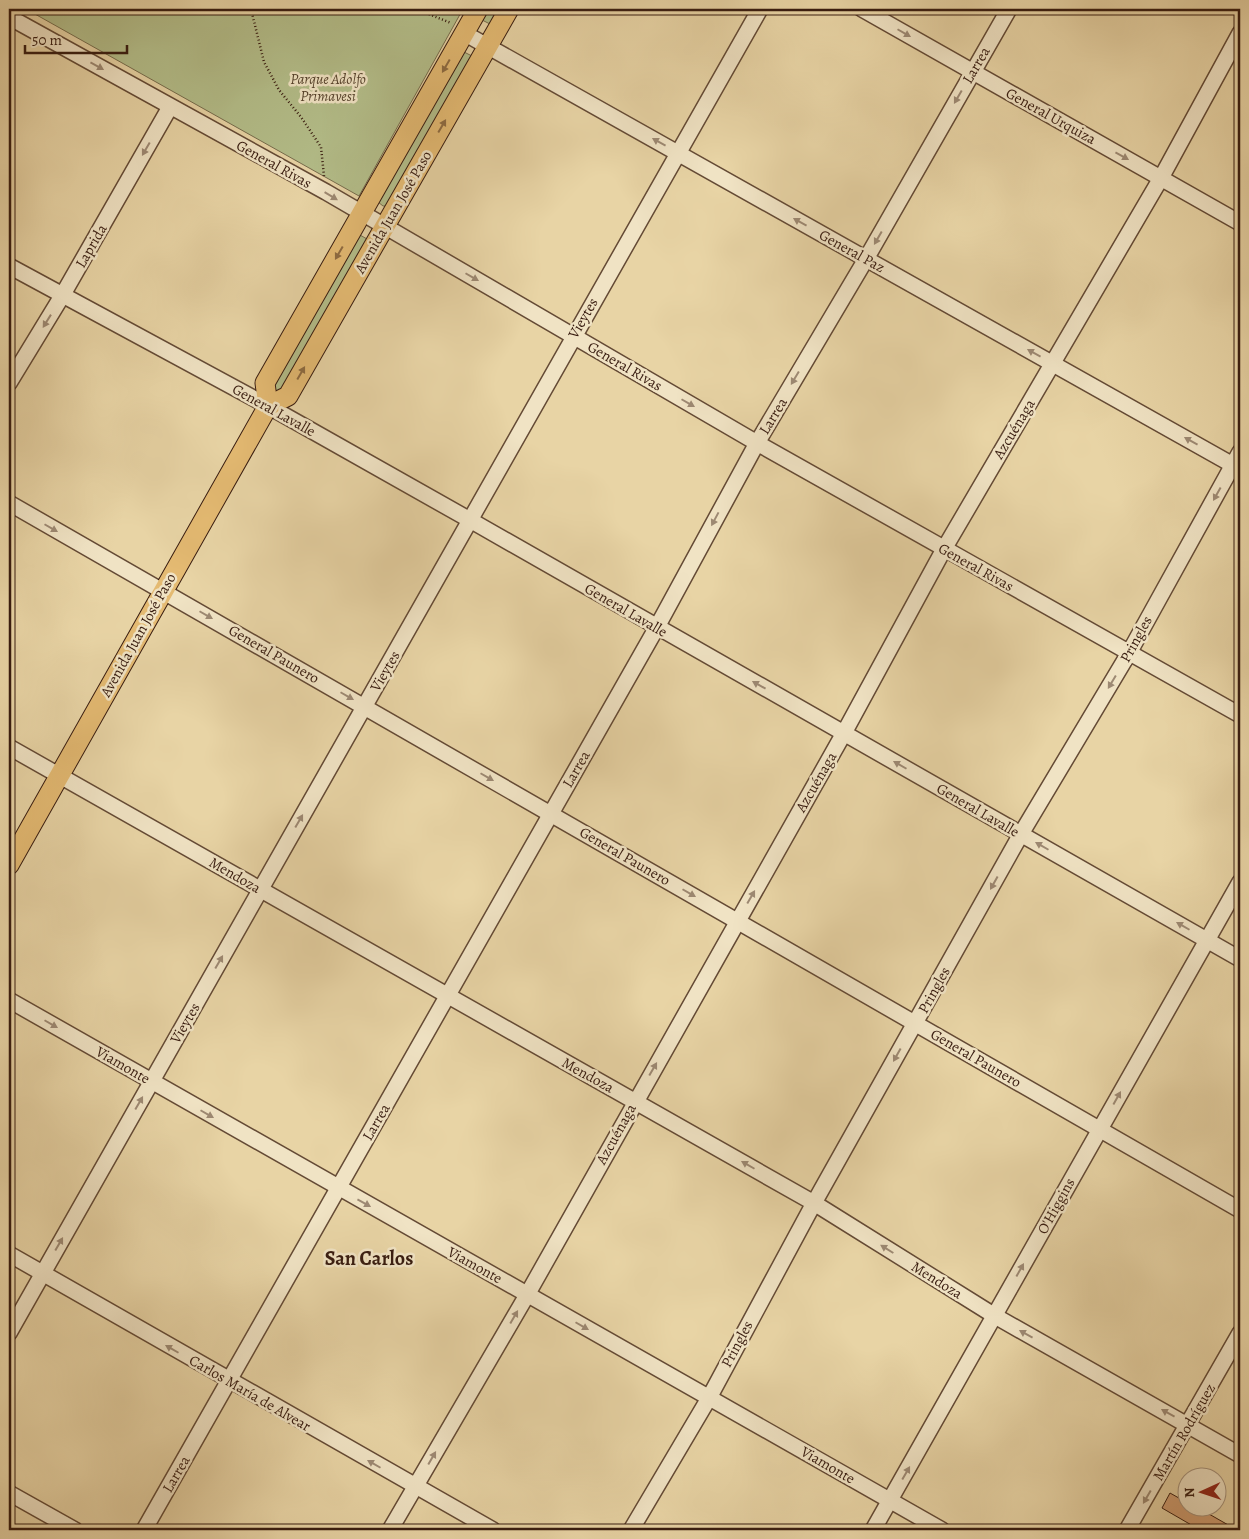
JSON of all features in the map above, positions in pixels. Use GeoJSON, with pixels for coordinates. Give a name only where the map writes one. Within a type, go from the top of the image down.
{"type":"FeatureCollection","features":[{"type":"Feature","properties":{"kind":"main road","name":"Avenida Juan José Paso"},"geometry":{"type":"LineString","coordinates":[[268,406],[265,383],[478,9]]}},
{"type":"Feature","properties":{"kind":"main road","name":"Avenida Juan José Paso"},"geometry":{"type":"LineString","coordinates":[[9,865],[268,406],[288,396],[509,9]]}},
{"type":"Feature","properties":{"kind":"street","name":"Vieytes"},"geometry":{"type":"LineString","coordinates":[[9,1332],[573,335],[760,9]]}},
{"type":"Feature","properties":{"kind":"street","name":"General Urquiza"},"geometry":{"type":"LineString","coordinates":[[862,9],[1240,223]]}},
{"type":"Feature","properties":{"kind":"street","name":"Larrea"},"geometry":{"type":"LineString","coordinates":[[144,1530],[657,627],[757,443],[866,259],[1008,9]]}},
{"type":"Feature","properties":{"kind":"street","name":"General Rivas"},"geometry":{"type":"LineString","coordinates":[[9,16],[326,192],[757,443],[1240,715]]}},
{"type":"Feature","properties":{"kind":"street","name":"General Paz"},"geometry":{"type":"LineString","coordinates":[[464,33],[1053,364],[1238,462]]}},
{"type":"Feature","properties":{"kind":"street","name":"Azcuénaga"},"geometry":{"type":"LineString","coordinates":[[390,1530],[527,1295],[844,733],[944,549],[1161,178],[1240,33]]}},
{"type":"Feature","properties":{"kind":"street","name":"Laprida"},"geometry":{"type":"LineString","coordinates":[[9,383],[62,296],[170,107]]}},
{"type":"Feature","properties":{"kind":"street","name":"General Lavalle"},"geometry":{"type":"LineString","coordinates":[[9,266],[268,406],[1240,959]]}},
{"type":"Feature","properties":{"kind":"street","name":"Pringles"},"geometry":{"type":"LineString","coordinates":[[631,1530],[709,1398],[814,1203],[1021,834],[1129,654],[1238,462]]}},
{"type":"Feature","properties":{"kind":"street","name":"General Paunero"},"geometry":{"type":"LineString","coordinates":[[9,504],[164,591],[1240,1210]]}},
{"type":"Feature","properties":{"kind":"street","name":"Mendoza"},"geometry":{"type":"LineString","coordinates":[[9,747],[814,1203],[995,1316],[1240,1455]]}},
{"type":"Feature","properties":{"kind":"street","name":"O'Higgins"},"geometry":{"type":"LineString","coordinates":[[873,1530],[1240,882]]}},
{"type":"Feature","properties":{"kind":"street","name":"Viamonte"},"geometry":{"type":"LineString","coordinates":[[9,1000],[942,1530]]}},
{"type":"Feature","properties":{"kind":"street","name":"Carlos María de Alvear"},"geometry":{"type":"LineString","coordinates":[[9,1254],[228,1381],[493,1530]]}},
{"type":"Feature","properties":{"kind":"street","name":"Martín Rodríguez"},"geometry":{"type":"LineString","coordinates":[[1128,1530],[1240,1333]]}},
{"type":"Feature","properties":{"kind":"street"},"geometry":{"type":"LineString","coordinates":[[9,1493],[74,1530]]}},
{"type":"Feature","properties":{"kind":"path"},"geometry":{"type":"LineString","coordinates":[[252,9],[264,62],[279,90],[301,117],[321,148],[326,192]]}},
{"type":"Feature","properties":{"kind":"path"},"geometry":{"type":"LineString","coordinates":[[416,9],[449,22],[464,33]]}},
{"type":"Feature","properties":{"kind":"green space","name":"Parque Adolfo Primavesi"},"geometry":{"type":"Polygon","coordinates":[[[26,9],[463,9],[359,196],[26,9]]]}},
{"type":"Feature","properties":{"kind":"green space"},"geometry":{"type":"Polygon","coordinates":[[[486,9],[502,9],[490,24],[482,20],[486,9]]]}},
{"type":"Feature","properties":{"kind":"green space"},"geometry":{"type":"Polygon","coordinates":[[[464,52],[472,56],[388,206],[383,206],[378,202],[464,52]]]}},
{"type":"Feature","properties":{"kind":"green space"},"geometry":{"type":"Polygon","coordinates":[[[360,235],[367,239],[281,395],[269,390],[360,235]]]}},
{"type":"Feature","properties":{"kind":"building"},"geometry":{"type":"Polygon","coordinates":[[[1170,1493],[1176,1496],[1176,1516],[1212,1516],[1237,1530],[1200,1530],[1162,1508],[1170,1493]]]}},
{"type":"Feature","properties":{"kind":"district","name":"San Carlos"},"geometry":{"type":"Point","coordinates":[369,1258]}}]}
